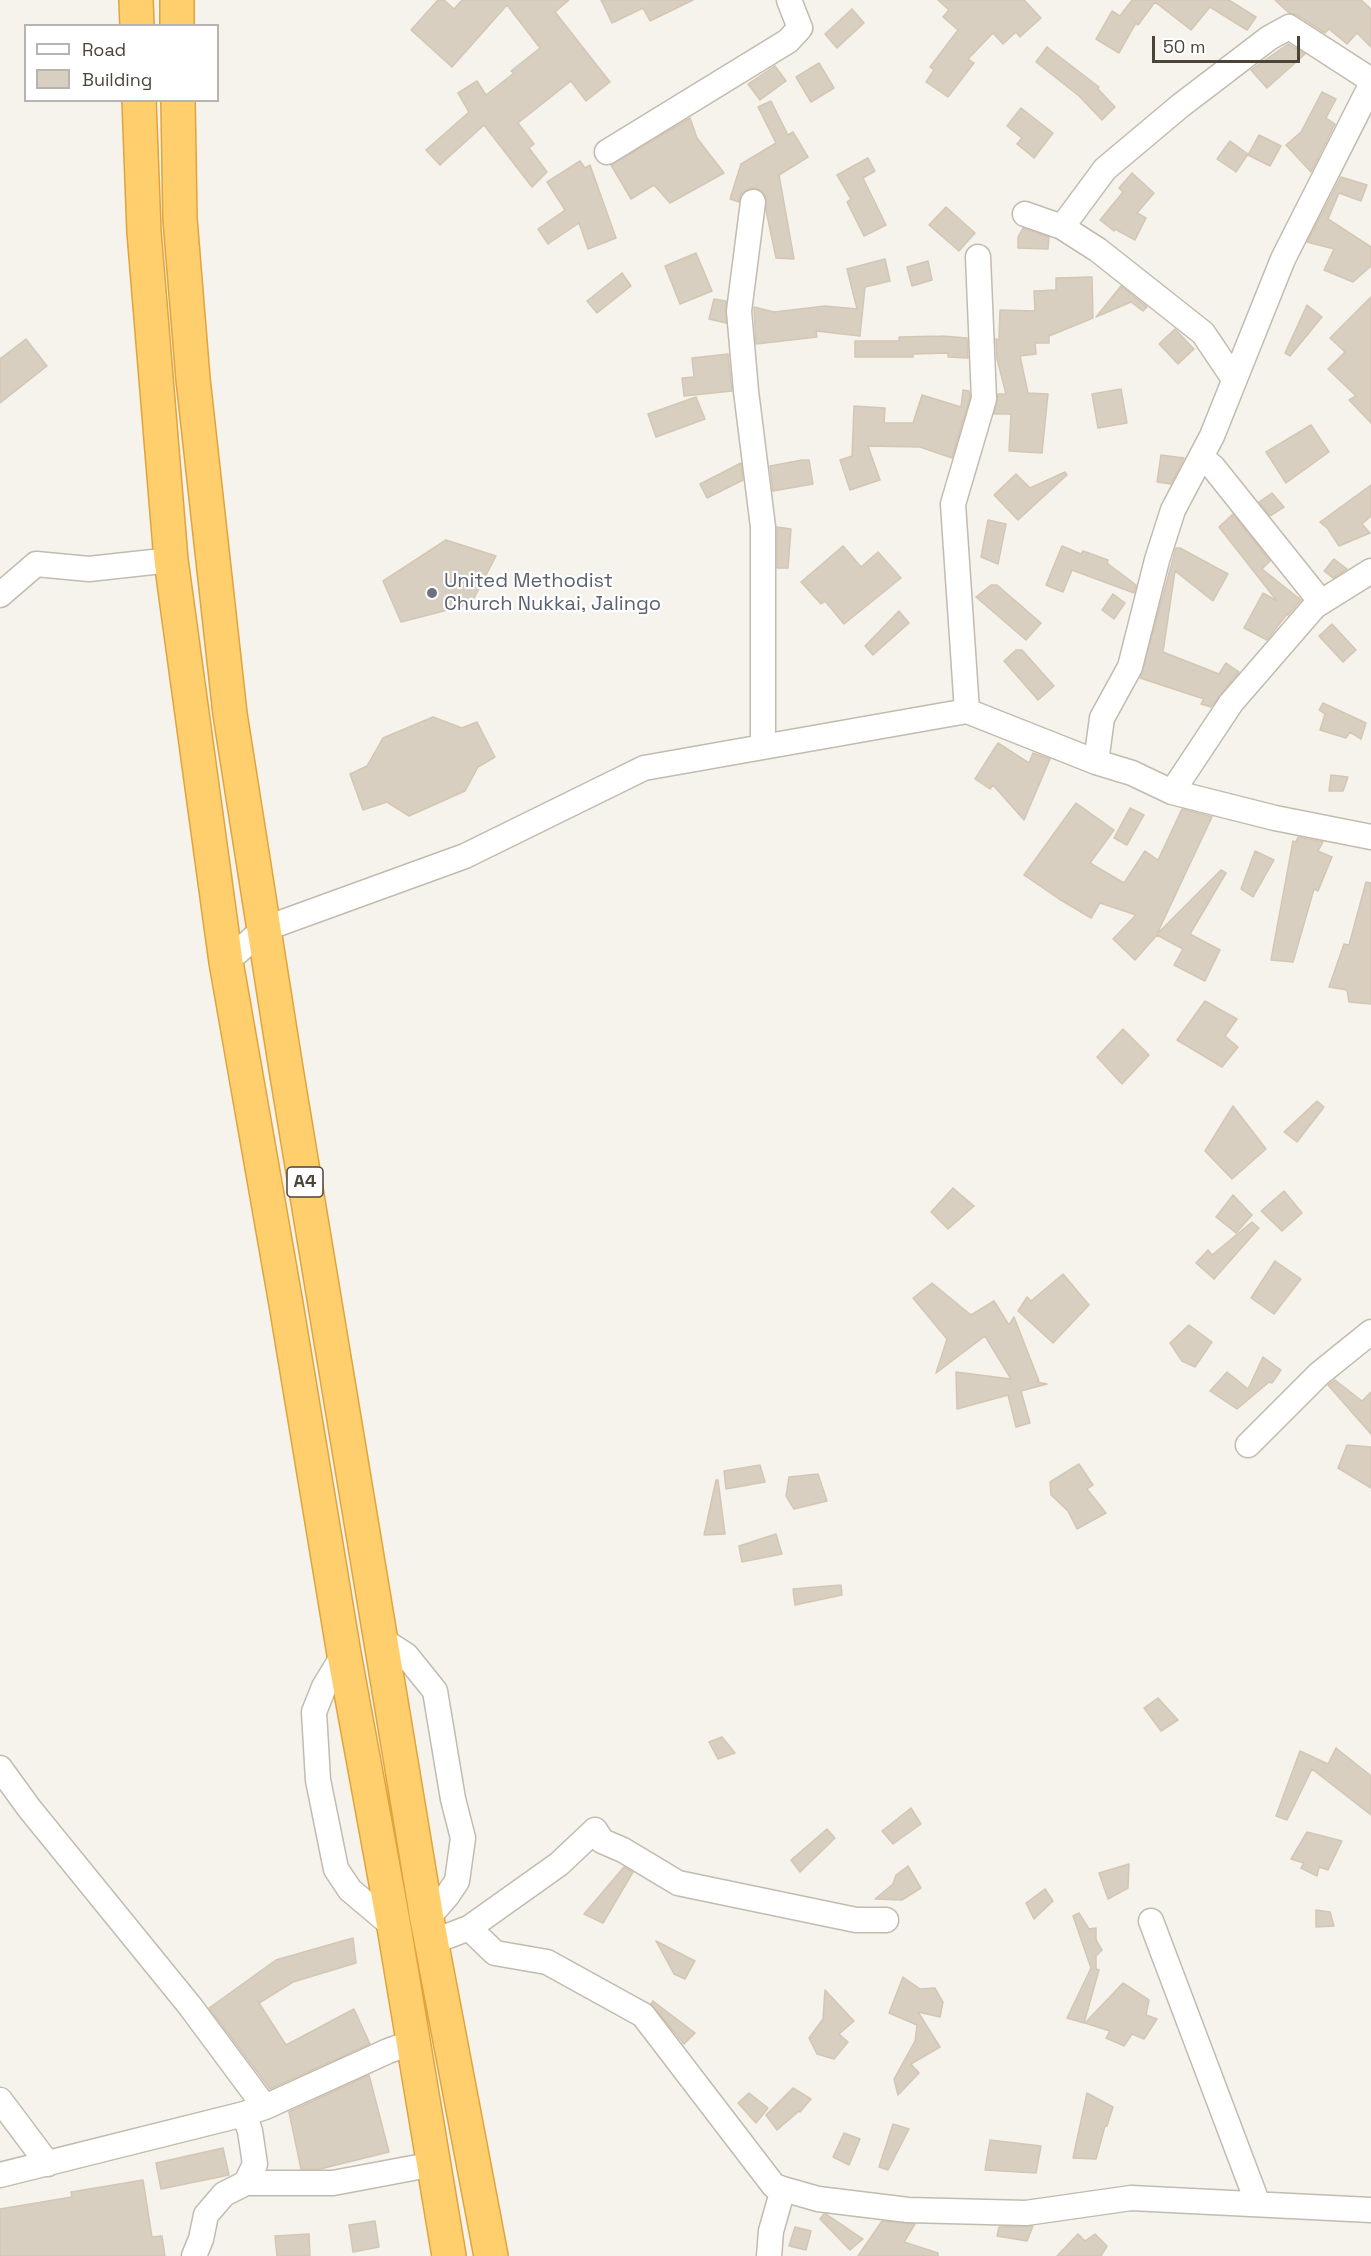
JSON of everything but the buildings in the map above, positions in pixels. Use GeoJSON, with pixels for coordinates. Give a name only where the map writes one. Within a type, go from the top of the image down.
{"type":"FeatureCollection","features":[{"type":"Feature","properties":{"kind":"highway"},"geometry":{"type":"LineString","coordinates":[[136,0],[137,24]]}},
{"type":"Feature","properties":{"kind":"highway"},"geometry":{"type":"LineString","coordinates":[[177,0],[177,24]]}},
{"type":"Feature","properties":{"kind":"highway","name":"A4"},"geometry":{"type":"LineString","coordinates":[[139,102],[144,244],[171,560],[226,962],[449,2256]]}},
{"type":"Feature","properties":{"kind":"highway","name":"A4"},"geometry":{"type":"LineString","coordinates":[[178,102],[180,219],[211,552],[230,714],[430,1931],[491,2256]]}},
{"type":"Feature","properties":{"kind":"street"},"geometry":{"type":"LineString","coordinates":[[608,152],[788,41],[800,27],[793,2]]}},
{"type":"Feature","properties":{"kind":"street"},"geometry":{"type":"LineString","coordinates":[[1062,227],[1105,169],[1180,106],[1269,38],[1289,27],[1371,80]]}},
{"type":"Feature","properties":{"kind":"street"},"geometry":{"type":"LineString","coordinates":[[1096,762],[1102,718],[1130,667],[1157,560],[1173,510],[1212,436],[1283,259],[1371,85]]}},
{"type":"Feature","properties":{"kind":"street"},"geometry":{"type":"LineString","coordinates":[[753,202],[739,311],[746,391],[763,527],[763,746]]}},
{"type":"Feature","properties":{"kind":"street"},"geometry":{"type":"LineString","coordinates":[[1025,214],[1062,227],[1098,250],[1203,333],[1234,379]]}},
{"type":"Feature","properties":{"kind":"street"},"geometry":{"type":"LineString","coordinates":[[967,711],[953,504],[984,399],[978,257]]}},
{"type":"Feature","properties":{"kind":"street"},"geometry":{"type":"LineString","coordinates":[[1201,457],[1213,467],[1321,602]]}},
{"type":"Feature","properties":{"kind":"street"},"geometry":{"type":"LineString","coordinates":[[0,595],[36,564],[89,568],[171,560]]}},
{"type":"Feature","properties":{"kind":"street"},"geometry":{"type":"LineString","coordinates":[[1172,792],[1231,703],[1315,606],[1371,571]]}},
{"type":"Feature","properties":{"kind":"street"},"geometry":{"type":"LineString","coordinates":[[226,962],[264,929],[465,856],[644,768],[967,711],[1096,762],[1132,773],[1172,792],[1275,818],[1371,837]]}},
{"type":"Feature","properties":{"kind":"street"},"geometry":{"type":"LineString","coordinates":[[1248,1445],[1319,1374],[1371,1332]]}},
{"type":"Feature","properties":{"kind":"street"},"geometry":{"type":"LineString","coordinates":[[381,1639],[406,1655],[435,1691],[453,1799],[463,1838],[457,1881],[430,1931]]}},
{"type":"Feature","properties":{"kind":"street"},"geometry":{"type":"LineString","coordinates":[[344,1654],[324,1687],[314,1712],[318,1779],[336,1869],[350,1890],[394,1927]]}},
{"type":"Feature","properties":{"kind":"street"},"geometry":{"type":"LineString","coordinates":[[0,1768],[36,1817],[190,2006],[254,2111],[250,2131],[255,2164],[246,2182]]}},
{"type":"Feature","properties":{"kind":"street"},"geometry":{"type":"LineString","coordinates":[[430,1931],[469,1928],[559,1864],[595,1830],[602,1841],[623,1850],[678,1883],[855,1920],[886,1920]]}},
{"type":"Feature","properties":{"kind":"street"},"geometry":{"type":"LineString","coordinates":[[1150,1921],[1258,2204]]}},
{"type":"Feature","properties":{"kind":"street"},"geometry":{"type":"LineString","coordinates":[[469,1928],[495,1953],[547,1962],[643,2015],[774,2186],[783,2189],[818,2199],[908,2210],[1026,2213],[1131,2198],[1371,2210]]}},
{"type":"Feature","properties":{"kind":"street"},"geometry":{"type":"LineString","coordinates":[[0,2175],[254,2111],[413,2042]]}},
{"type":"Feature","properties":{"kind":"street"},"geometry":{"type":"LineString","coordinates":[[0,2100],[48,2164]]}},
{"type":"Feature","properties":{"kind":"street"},"geometry":{"type":"LineString","coordinates":[[194,2256],[201,2239],[206,2215],[224,2194],[246,2182],[333,2183],[434,2163]]}},
{"type":"Feature","properties":{"kind":"street"},"geometry":{"type":"LineString","coordinates":[[769,2256],[771,2231],[783,2189]]}},
{"type":"Feature","properties":{"kind":"place","name":"United Methodist Church Nukkai, Jalingo"},"geometry":{"type":"Point","coordinates":[432,593]}}]}
